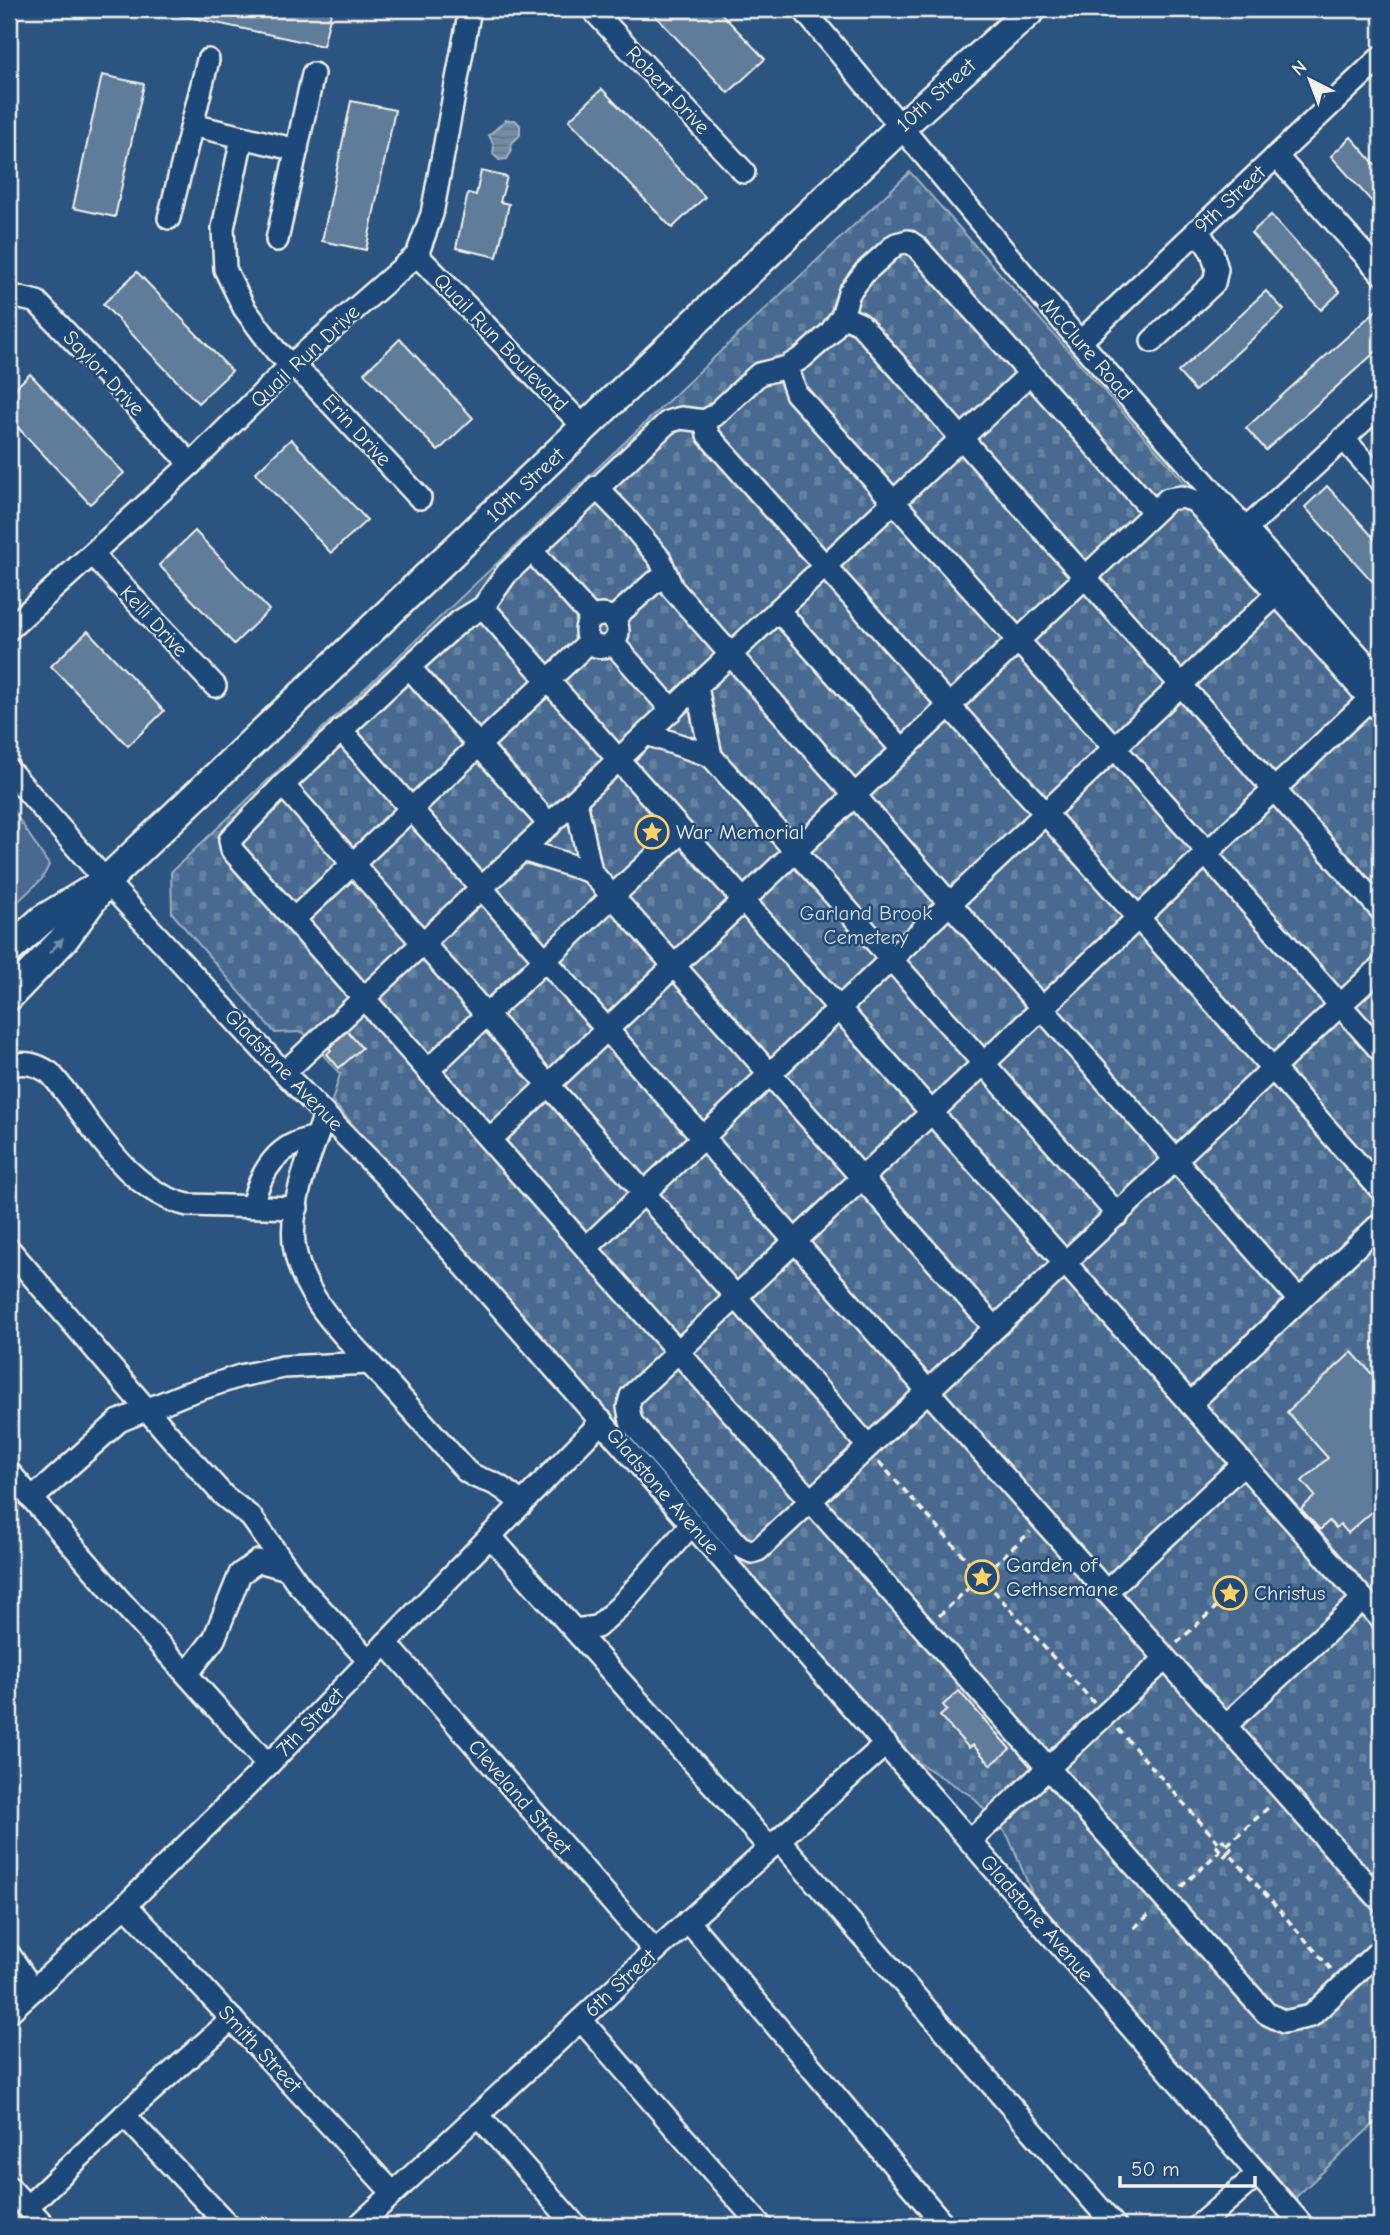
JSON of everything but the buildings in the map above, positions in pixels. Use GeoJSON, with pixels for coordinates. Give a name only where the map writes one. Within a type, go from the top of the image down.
{"type":"FeatureCollection","features":[{"type":"Feature","properties":{"kind":"main road","name":"10th Street"},"geometry":{"type":"LineString","coordinates":[[9,950],[42,919],[106,881],[901,127],[1032,9]]}},
{"type":"Feature","properties":{"kind":"main road"},"geometry":{"type":"LineString","coordinates":[[9,996],[64,939],[106,881]]}},
{"type":"Feature","properties":{"kind":"street","name":"Quail Run Drive"},"geometry":{"type":"LineString","coordinates":[[9,629],[191,464],[292,364],[417,255],[432,214],[470,9]]}},
{"type":"Feature","properties":{"kind":"street","name":"Robert Drive"},"geometry":{"type":"LineString","coordinates":[[592,9],[744,172]]}},
{"type":"Feature","properties":{"kind":"street","name":"McClure Road"},"geometry":{"type":"LineString","coordinates":[[803,9],[1080,342],[1246,529],[1377,697]]}},
{"type":"Feature","properties":{"kind":"street"},"geometry":{"type":"LineString","coordinates":[[169,218],[208,60]]}},
{"type":"Feature","properties":{"kind":"street","name":"9th Street"},"geometry":{"type":"LineString","coordinates":[[1080,342],[1276,156],[1379,63]]}},
{"type":"Feature","properties":{"kind":"street"},"geometry":{"type":"LineString","coordinates":[[277,240],[313,74]]}},
{"type":"Feature","properties":{"kind":"street"},"geometry":{"type":"LineString","coordinates":[[192,125],[297,150]]}},
{"type":"Feature","properties":{"kind":"street","name":"Erin Drive"},"geometry":{"type":"LineString","coordinates":[[242,138],[223,228],[225,269],[244,308],[276,351],[292,364],[420,498]]}},
{"type":"Feature","properties":{"kind":"street"},"geometry":{"type":"LineString","coordinates":[[1276,156],[1381,272]]}},
{"type":"Feature","properties":{"kind":"street"},"geometry":{"type":"LineString","coordinates":[[1152,341],[1214,283],[1217,269],[1212,252],[1197,230]]}},
{"type":"Feature","properties":{"kind":"street"},"geometry":{"type":"LineString","coordinates":[[1153,512],[918,247],[908,241],[896,244],[865,272],[849,293],[842,316],[830,333],[787,367],[759,374],[705,421],[681,418],[667,422],[507,573],[483,607],[460,621],[409,667],[283,785],[230,840],[232,850],[1265,2012],[1284,2022],[1311,2016],[1381,1949]]}},
{"type":"Feature","properties":{"kind":"street","name":"Quail Run Boulevard"},"geometry":{"type":"LineString","coordinates":[[417,255],[585,428]]}},
{"type":"Feature","properties":{"kind":"street","name":"Saylor Drive"},"geometry":{"type":"LineString","coordinates":[[9,295],[37,302],[191,464]]}},
{"type":"Feature","properties":{"kind":"street"},"geometry":{"type":"LineString","coordinates":[[842,316],[860,324],[1381,910]]}},
{"type":"Feature","properties":{"kind":"street"},"geometry":{"type":"LineString","coordinates":[[787,367],[796,393],[1381,1051]]}},
{"type":"Feature","properties":{"kind":"street"},"geometry":{"type":"LineString","coordinates":[[284,1073],[1030,374]]}},
{"type":"Feature","properties":{"kind":"street"},"geometry":{"type":"LineString","coordinates":[[1246,529],[1381,404]]}},
{"type":"Feature","properties":{"kind":"street"},"geometry":{"type":"LineString","coordinates":[[705,421],[708,435],[1381,1190]]}},
{"type":"Feature","properties":{"kind":"street"},"geometry":{"type":"LineString","coordinates":[[1343,438],[1381,481]]}},
{"type":"Feature","properties":{"kind":"street"},"geometry":{"type":"LineString","coordinates":[[596,488],[660,558],[672,588],[730,655],[1299,1300]]}},
{"type":"Feature","properties":{"kind":"street"},"geometry":{"type":"LineString","coordinates":[[490,1140],[1168,499],[1182,497],[1195,501],[1277,594],[1377,697],[1274,789],[631,1396],[628,1407],[631,1422],[739,1546],[752,1552],[758,1550],[1381,967]]}},
{"type":"Feature","properties":{"kind":"street"},"geometry":{"type":"LineString","coordinates":[[531,550],[592,618]]}},
{"type":"Feature","properties":{"kind":"street","name":"Kelli Drive"},"geometry":{"type":"LineString","coordinates":[[93,555],[215,686]]}},
{"type":"Feature","properties":{"kind":"street"},"geometry":{"type":"LineString","coordinates":[[613,619],[652,584],[666,576]]}},
{"type":"Feature","properties":{"kind":"street"},"geometry":{"type":"LineString","coordinates":[[586,1248],[1277,594]]}},
{"type":"Feature","properties":{"kind":"street"},"geometry":{"type":"LineString","coordinates":[[483,607],[1381,1619]]}},
{"type":"Feature","properties":{"kind":"street"},"geometry":{"type":"LineString","coordinates":[[778,610],[902,749]]}},
{"type":"Feature","properties":{"kind":"street"},"geometry":{"type":"LineString","coordinates":[[603,614],[613,619],[618,631],[613,643],[601,648],[589,642],[585,629],[592,618],[603,614]]}},
{"type":"Feature","properties":{"kind":"street"},"geometry":{"type":"LineString","coordinates":[[294,919],[589,642]]}},
{"type":"Feature","properties":{"kind":"street"},"geometry":{"type":"LineString","coordinates":[[613,643],[672,710]]}},
{"type":"Feature","properties":{"kind":"street"},"geometry":{"type":"LineString","coordinates":[[409,667],[550,825]]}},
{"type":"Feature","properties":{"kind":"street"},"geometry":{"type":"LineString","coordinates":[[697,687],[711,756]]}},
{"type":"Feature","properties":{"kind":"street"},"geometry":{"type":"LineString","coordinates":[[341,730],[1381,1901]]}},
{"type":"Feature","properties":{"kind":"street"},"geometry":{"type":"LineString","coordinates":[[647,734],[711,756],[1118,1214]]}},
{"type":"Feature","properties":{"kind":"street","name":"Gladstone Avenue"},"geometry":{"type":"LineString","coordinates":[[9,770],[106,881],[284,1073],[388,1179],[971,1841],[1303,2226]]}},
{"type":"Feature","properties":{"kind":"street"},"geometry":{"type":"LineString","coordinates":[[283,785],[868,1446]]}},
{"type":"Feature","properties":{"kind":"street"},"geometry":{"type":"LineString","coordinates":[[576,801],[591,872],[995,1328]]}},
{"type":"Feature","properties":{"kind":"street"},"geometry":{"type":"LineString","coordinates":[[428,1070],[682,831]]}},
{"type":"Feature","properties":{"kind":"street"},"geometry":{"type":"LineString","coordinates":[[523,850],[591,872]]}},
{"type":"Feature","properties":{"kind":"street"},"geometry":{"type":"LineString","coordinates":[[9,1065],[25,1062],[50,1073],[113,1153],[150,1189],[175,1202],[187,1205],[297,1208]]}},
{"type":"Feature","properties":{"kind":"street"},"geometry":{"type":"LineString","coordinates":[[326,1115],[309,1155],[297,1208],[294,1247],[303,1274],[319,1305],[466,1471],[478,1480],[505,1490],[522,1504]]}},
{"type":"Feature","properties":{"kind":"street"},"geometry":{"type":"LineString","coordinates":[[252,1206],[258,1182],[275,1158],[302,1140],[316,1138]]}},
{"type":"Feature","properties":{"kind":"street"},"geometry":{"type":"LineString","coordinates":[[1190,1404],[1381,1223]]}},
{"type":"Feature","properties":{"kind":"street"},"geometry":{"type":"LineString","coordinates":[[9,1250],[224,1496],[251,1517],[299,1585],[369,1661]]}},
{"type":"Feature","properties":{"kind":"street"},"geometry":{"type":"LineString","coordinates":[[32,1499],[119,1421],[185,1394],[251,1373],[296,1366],[370,1363]]}},
{"type":"Feature","properties":{"kind":"street","name":"7th Street"},"geometry":{"type":"LineString","coordinates":[[9,2012],[126,1905],[268,1765],[602,1421]]}},
{"type":"Feature","properties":{"kind":"street"},"geometry":{"type":"LineString","coordinates":[[1106,1592],[1243,1464]]}},
{"type":"Feature","properties":{"kind":"street"},"geometry":{"type":"LineString","coordinates":[[9,1472],[268,1765]]}},
{"type":"Feature","properties":{"kind":"street"},"geometry":{"type":"LineString","coordinates":[[575,1630],[597,1627],[620,1606],[692,1524]]}},
{"type":"Feature","properties":{"kind":"street"},"geometry":{"type":"LineString","coordinates":[[490,1536],[774,1844],[1115,2226]]}},
{"type":"Feature","properties":{"kind":"street"},"geometry":{"type":"LineString","coordinates":[[187,1674],[214,1639],[240,1574],[258,1561],[288,1569]]}},
{"type":"Feature","properties":{"kind":"street"},"geometry":{"type":"LineString","coordinates":[[1225,1726],[1363,1598]]}},
{"type":"Feature","properties":{"kind":"street","name":"Cleveland Street"},"geometry":{"type":"LineString","coordinates":[[386,1643],[655,1951]]}},
{"type":"Feature","properties":{"kind":"street"},"geometry":{"type":"LineString","coordinates":[[971,1841],[1164,1658]]}},
{"type":"Feature","properties":{"kind":"street","name":"6th Street"},"geometry":{"type":"LineString","coordinates":[[365,2224],[393,2193],[655,1951],[886,1744]]}},
{"type":"Feature","properties":{"kind":"street","name":"Smith Street"},"geometry":{"type":"LineString","coordinates":[[126,1905],[393,2193]]}},
{"type":"Feature","properties":{"kind":"street"},"geometry":{"type":"LineString","coordinates":[[688,1921],[945,2226]]}},
{"type":"Feature","properties":{"kind":"street"},"geometry":{"type":"LineString","coordinates":[[9,1954],[33,1990]]}},
{"type":"Feature","properties":{"kind":"street"},"geometry":{"type":"LineString","coordinates":[[9,1987],[33,1990]]}},
{"type":"Feature","properties":{"kind":"street"},"geometry":{"type":"LineString","coordinates":[[27,2207],[124,2115],[232,2019]]}},
{"type":"Feature","properties":{"kind":"street"},"geometry":{"type":"LineString","coordinates":[[581,2020],[761,2226]]}},
{"type":"Feature","properties":{"kind":"street"},"geometry":{"type":"LineString","coordinates":[[124,2115],[229,2226]]}},
{"type":"Feature","properties":{"kind":"street"},"geometry":{"type":"LineString","coordinates":[[478,2115],[576,2226]]}},
{"type":"Feature","properties":{"kind":"street"},"geometry":{"type":"LineString","coordinates":[[1198,2226],[1258,2174]]}},
{"type":"Feature","properties":{"kind":"street"},"geometry":{"type":"LineString","coordinates":[[10,2190],[45,2226]]}},
{"type":"Feature","properties":{"kind":"path"},"geometry":{"type":"LineString","coordinates":[[868,1446],[976,1571]]}},
{"type":"Feature","properties":{"kind":"path"},"geometry":{"type":"LineString","coordinates":[[985,1573],[1042,1521]]}},
{"type":"Feature","properties":{"kind":"path"},"geometry":{"type":"LineString","coordinates":[[980,1568],[985,1573],[990,1578],[982,1586],[972,1575],[980,1568]]}},
{"type":"Feature","properties":{"kind":"path"},"geometry":{"type":"LineString","coordinates":[[924,1630],[977,1580]]}},
{"type":"Feature","properties":{"kind":"path"},"geometry":{"type":"LineString","coordinates":[[1164,1658],[1226,1598]]}},
{"type":"Feature","properties":{"kind":"path"},"geometry":{"type":"LineString","coordinates":[[1227,1845],[1285,1793]]}},
{"type":"Feature","properties":{"kind":"path"},"geometry":{"type":"LineString","coordinates":[[1223,1840],[1231,1849],[1228,1853],[1225,1856],[1216,1847],[1223,1840]]}},
{"type":"Feature","properties":{"kind":"path"},"geometry":{"type":"LineString","coordinates":[[1228,1853],[1344,1984]]}},
{"type":"Feature","properties":{"kind":"green space","name":"Garland Brook Cemetery"},"geometry":{"type":"Polygon","coordinates":[[[910,172],[1381,704],[1381,2117],[1295,2198],[1034,1898],[1008,1836],[973,1797],[916,1761],[332,1101],[340,1074],[303,1032],[275,1033],[172,913],[171,872],[910,172]]]}},
{"type":"Feature","properties":{"kind":"green space"},"geometry":{"type":"Polygon","coordinates":[[[9,804],[49,865],[42,879],[9,910],[9,804]]]}},
{"type":"Feature","properties":{"kind":"shaded area"},"geometry":{"type":"Polygon","coordinates":[[[506,120],[515,120],[520,125],[520,135],[511,144],[507,159],[499,160],[493,154],[494,146],[489,135],[506,120]]]}},
{"type":"Feature","properties":{"kind":"place","name":"War Memorial"},"geometry":{"type":"Point","coordinates":[652,832]}},
{"type":"Feature","properties":{"kind":"place","name":"Garden of Gethsemane"},"geometry":{"type":"Point","coordinates":[982,1577]}},
{"type":"Feature","properties":{"kind":"place","name":"Christus"},"geometry":{"type":"Point","coordinates":[1230,1593]}}]}
